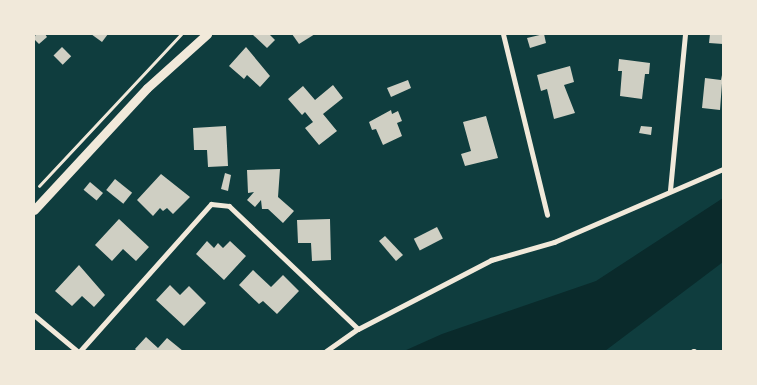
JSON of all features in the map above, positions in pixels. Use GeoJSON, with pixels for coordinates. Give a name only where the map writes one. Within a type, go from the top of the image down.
{"type":"FeatureCollection","features":[{"type":"Feature","properties":{"kind":"street"},"geometry":{"type":"LineString","coordinates":[[34,210],[147,88],[207,34]]}},
{"type":"Feature","properties":{"kind":"street"},"geometry":{"type":"LineString","coordinates":[[503,34],[547,215]]}},
{"type":"Feature","properties":{"kind":"street"},"geometry":{"type":"LineString","coordinates":[[670,190],[685,34]]}},
{"type":"Feature","properties":{"kind":"street"},"geometry":{"type":"LineString","coordinates":[[326,351],[358,330],[491,260],[554,242],[670,190],[723,169]]}},
{"type":"Feature","properties":{"kind":"street"},"geometry":{"type":"LineString","coordinates":[[34,314],[79,351],[211,204],[229,206],[358,330]]}},
{"type":"Feature","properties":{"kind":"path"},"geometry":{"type":"LineString","coordinates":[[34,192],[78,140],[181,34]]}},
{"type":"Feature","properties":{"kind":"water"},"geometry":{"type":"Polygon","coordinates":[[[723,198],[723,262],[605,351],[404,351],[442,334],[596,281],[723,198]]]}},
{"type":"Feature","properties":{"kind":"building"},"geometry":{"type":"Polygon","coordinates":[[[36,34],[45,34],[47,37],[39,44],[34,39],[36,34]]]}},
{"type":"Feature","properties":{"kind":"building"},"geometry":{"type":"Polygon","coordinates":[[[91,34],[108,34],[102,42],[91,34]]]}},
{"type":"Feature","properties":{"kind":"building"},"geometry":{"type":"Polygon","coordinates":[[[252,34],[269,34],[275,40],[267,48],[252,34]]]}},
{"type":"Feature","properties":{"kind":"building"},"geometry":{"type":"Polygon","coordinates":[[[292,34],[315,34],[299,44],[292,34]]]}},
{"type":"Feature","properties":{"kind":"building"},"geometry":{"type":"Polygon","coordinates":[[[544,34],[546,43],[530,48],[527,38],[544,34]]]}},
{"type":"Feature","properties":{"kind":"building"},"geometry":{"type":"Polygon","coordinates":[[[710,34],[723,34],[723,44],[709,43],[710,34]]]}},
{"type":"Feature","properties":{"kind":"building"},"geometry":{"type":"Polygon","coordinates":[[[62,47],[71,56],[63,65],[54,55],[62,47]]]}},
{"type":"Feature","properties":{"kind":"building"},"geometry":{"type":"Polygon","coordinates":[[[246,47],[270,76],[260,87],[247,75],[244,79],[229,66],[246,47]]]}},
{"type":"Feature","properties":{"kind":"building"},"geometry":{"type":"Polygon","coordinates":[[[619,59],[650,63],[649,74],[645,74],[642,99],[620,96],[622,71],[618,71],[619,59]]]}},
{"type":"Feature","properties":{"kind":"building"},"geometry":{"type":"Polygon","coordinates":[[[570,66],[574,82],[564,85],[575,113],[554,119],[547,89],[541,91],[537,75],[570,66]]]}},
{"type":"Feature","properties":{"kind":"building"},"geometry":{"type":"Polygon","coordinates":[[[723,70],[720,110],[702,108],[705,78],[721,80],[723,70]]]}},
{"type":"Feature","properties":{"kind":"building"},"geometry":{"type":"Polygon","coordinates":[[[408,80],[411,88],[391,97],[387,88],[408,80]]]}},
{"type":"Feature","properties":{"kind":"building"},"geometry":{"type":"Polygon","coordinates":[[[333,85],[343,98],[323,114],[337,131],[319,145],[305,128],[313,122],[305,112],[302,115],[288,99],[303,86],[315,100],[333,85]]]}},
{"type":"Feature","properties":{"kind":"building"},"geometry":{"type":"Polygon","coordinates":[[[391,110],[392,114],[398,111],[402,121],[397,123],[402,136],[383,145],[376,129],[372,130],[369,122],[391,110]]]}},
{"type":"Feature","properties":{"kind":"building"},"geometry":{"type":"Polygon","coordinates":[[[486,116],[498,158],[465,166],[461,154],[471,151],[463,122],[486,116]]]}},
{"type":"Feature","properties":{"kind":"building"},"geometry":{"type":"Polygon","coordinates":[[[226,126],[228,166],[208,167],[207,150],[194,150],[193,128],[226,126]]]}},
{"type":"Feature","properties":{"kind":"building"},"geometry":{"type":"Polygon","coordinates":[[[641,126],[652,127],[651,135],[639,133],[641,126]]]}},
{"type":"Feature","properties":{"kind":"building"},"geometry":{"type":"Polygon","coordinates":[[[280,169],[278,197],[294,211],[283,223],[268,209],[262,209],[261,200],[255,207],[247,200],[254,192],[248,193],[247,170],[280,169]]]}},
{"type":"Feature","properties":{"kind":"building"},"geometry":{"type":"Polygon","coordinates":[[[225,173],[231,175],[228,191],[221,189],[225,173]]]}},
{"type":"Feature","properties":{"kind":"building"},"geometry":{"type":"Polygon","coordinates":[[[161,174],[190,197],[173,214],[167,208],[163,211],[160,208],[153,216],[137,200],[161,174]]]}},
{"type":"Feature","properties":{"kind":"building"},"geometry":{"type":"Polygon","coordinates":[[[115,179],[132,193],[123,204],[106,190],[115,179]]]}},
{"type":"Feature","properties":{"kind":"building"},"geometry":{"type":"Polygon","coordinates":[[[90,182],[103,193],[97,201],[84,190],[90,182]]]}},
{"type":"Feature","properties":{"kind":"building"},"geometry":{"type":"Polygon","coordinates":[[[119,219],[149,247],[136,261],[123,249],[112,261],[95,245],[119,219]]]}},
{"type":"Feature","properties":{"kind":"building"},"geometry":{"type":"Polygon","coordinates":[[[330,219],[331,260],[312,261],[311,243],[298,243],[297,220],[330,219]]]}},
{"type":"Feature","properties":{"kind":"building"},"geometry":{"type":"Polygon","coordinates":[[[437,227],[443,239],[420,250],[414,239],[437,227]]]}},
{"type":"Feature","properties":{"kind":"building"},"geometry":{"type":"Polygon","coordinates":[[[385,236],[403,255],[396,261],[379,241],[385,236]]]}},
{"type":"Feature","properties":{"kind":"building"},"geometry":{"type":"Polygon","coordinates":[[[207,241],[214,248],[218,243],[223,248],[230,241],[246,256],[224,280],[196,254],[207,241]]]}},
{"type":"Feature","properties":{"kind":"building"},"geometry":{"type":"Polygon","coordinates":[[[79,265],[105,295],[94,307],[82,296],[72,306],[55,291],[79,265]]]}},
{"type":"Feature","properties":{"kind":"building"},"geometry":{"type":"Polygon","coordinates":[[[253,270],[271,287],[283,275],[299,291],[277,314],[263,301],[259,304],[239,285],[253,270]]]}},
{"type":"Feature","properties":{"kind":"building"},"geometry":{"type":"Polygon","coordinates":[[[170,285],[180,295],[189,286],[206,303],[184,326],[156,300],[170,285]]]}},
{"type":"Feature","properties":{"kind":"building"},"geometry":{"type":"Polygon","coordinates":[[[146,337],[158,348],[167,338],[183,351],[137,351],[135,349],[146,337]]]}}]}
